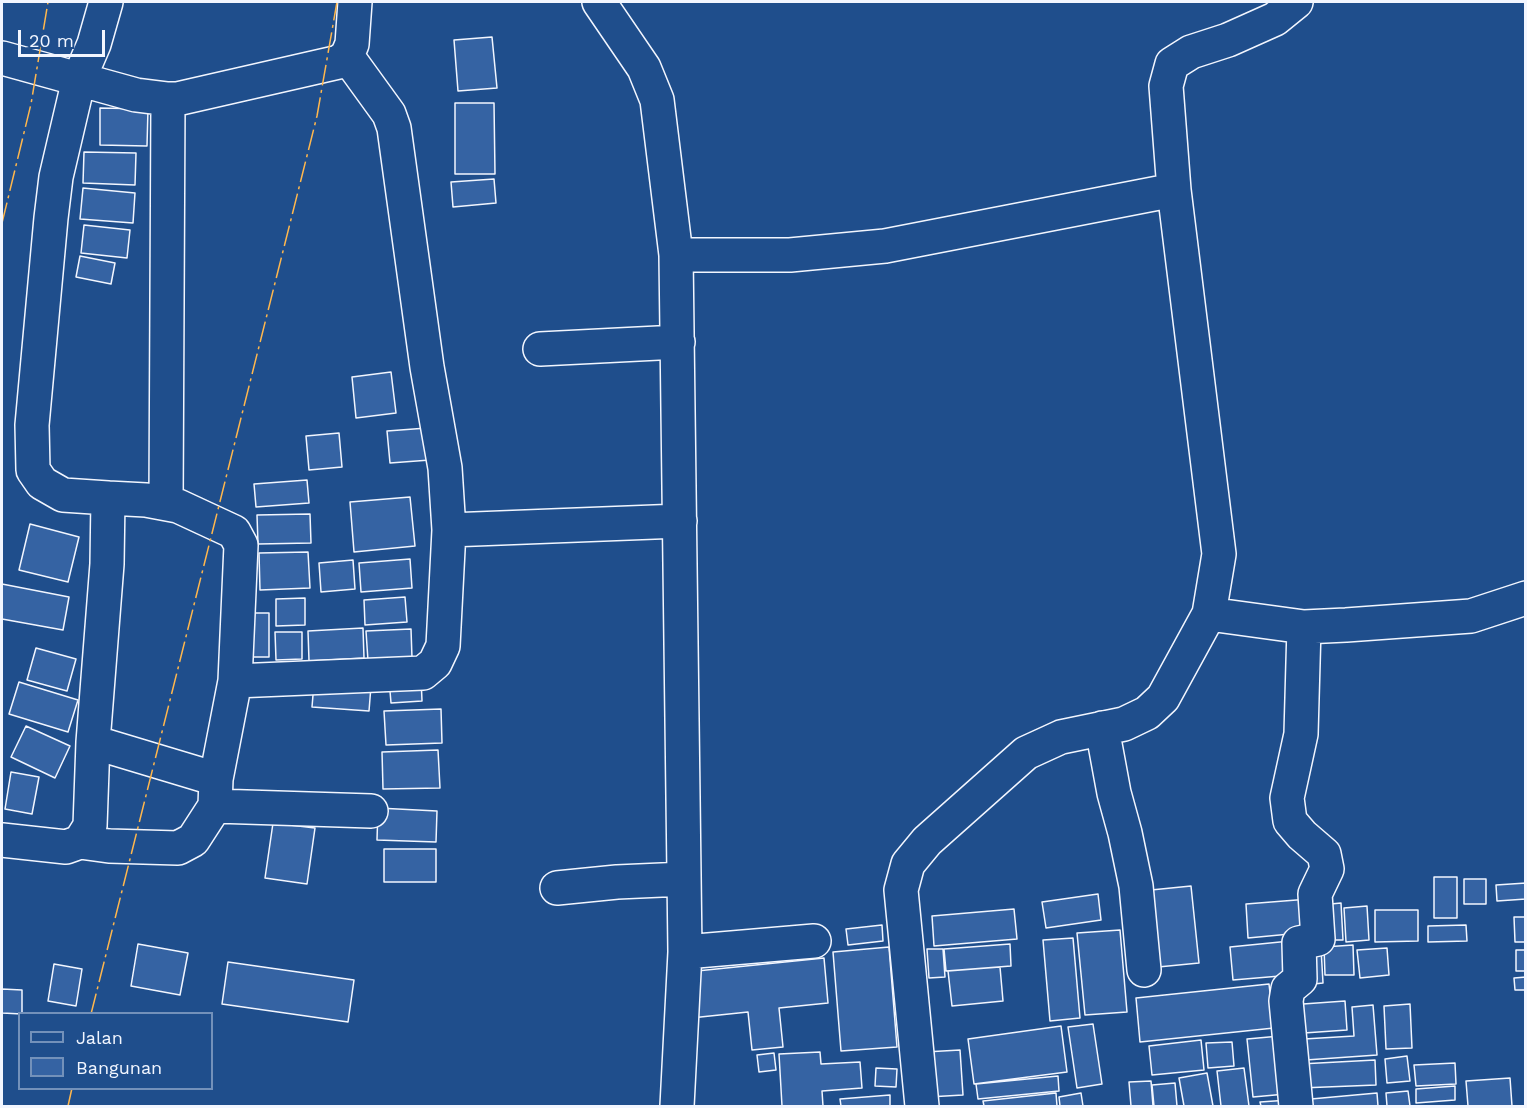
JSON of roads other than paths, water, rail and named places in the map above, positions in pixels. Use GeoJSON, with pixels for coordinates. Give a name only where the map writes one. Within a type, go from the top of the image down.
{"type":"FeatureCollection","features":[{"type":"Feature","properties":{"kind":"street"},"geometry":{"type":"LineString","coordinates":[[2,840],[58,847],[80,842],[109,846],[178,848],[193,840],[216,793],[235,681],[241,545],[234,532],[178,506],[166,503],[63,495],[42,483],[33,470],[32,425],[56,177],[79,79],[94,44],[106,2]]}},
{"type":"Feature","properties":{"kind":"street"},"geometry":{"type":"LineString","coordinates":[[2,58],[136,94],[168,99],[339,62],[347,56],[352,44],[355,2]]}},
{"type":"Feature","properties":{"kind":"street"},"geometry":{"type":"LineString","coordinates":[[599,2],[644,68],[657,100],[676,255],[685,952],[677,1107]]}},
{"type":"Feature","properties":{"kind":"street"},"geometry":{"type":"LineString","coordinates":[[922,1107],[901,890],[908,864],[927,841],[1026,753],[1061,737],[1124,724],[1147,713],[1162,698],[1209,614],[1219,554],[1174,190],[1166,86],[1172,64],[1191,52],[1228,40],[1275,19],[1296,2]]}},
{"type":"Feature","properties":{"kind":"street"},"geometry":{"type":"LineString","coordinates":[[235,681],[423,673],[435,663],[443,645],[449,530],[445,468],[427,367],[394,128],[389,114],[347,56]]}},
{"type":"Feature","properties":{"kind":"street"},"geometry":{"type":"LineString","coordinates":[[166,503],[168,99]]}},
{"type":"Feature","properties":{"kind":"street"},"geometry":{"type":"LineString","coordinates":[[676,255],[790,255],[885,246],[1174,190]]}},
{"type":"Feature","properties":{"kind":"street"},"geometry":{"type":"LineString","coordinates":[[540,349],[678,342]]}},
{"type":"Feature","properties":{"kind":"street"},"geometry":{"type":"LineString","coordinates":[[80,842],[90,826],[93,742],[107,564],[108,498]]}},
{"type":"Feature","properties":{"kind":"street"},"geometry":{"type":"LineString","coordinates":[[449,530],[680,521]]}},
{"type":"Feature","properties":{"kind":"street"},"geometry":{"type":"LineString","coordinates":[[1209,614],[1304,627],[1471,616],[1526,598]]}},
{"type":"Feature","properties":{"kind":"street"},"geometry":{"type":"LineString","coordinates":[[1296,1107],[1286,1001],[1288,989],[1300,980],[1299,943],[1318,939],[1315,894],[1327,869],[1324,854],[1290,821],[1287,798],[1301,734],[1304,627]]}},
{"type":"Feature","properties":{"kind":"street"},"geometry":{"type":"LineString","coordinates":[[1102,728],[1114,793],[1136,886],[1144,970]]}},
{"type":"Feature","properties":{"kind":"street"},"geometry":{"type":"LineString","coordinates":[[93,742],[216,793],[371,811]]}},
{"type":"Feature","properties":{"kind":"street"},"geometry":{"type":"LineString","coordinates":[[557,888],[684,879]]}},
{"type":"Feature","properties":{"kind":"street"},"geometry":{"type":"LineString","coordinates":[[685,952],[814,941]]}}]}
